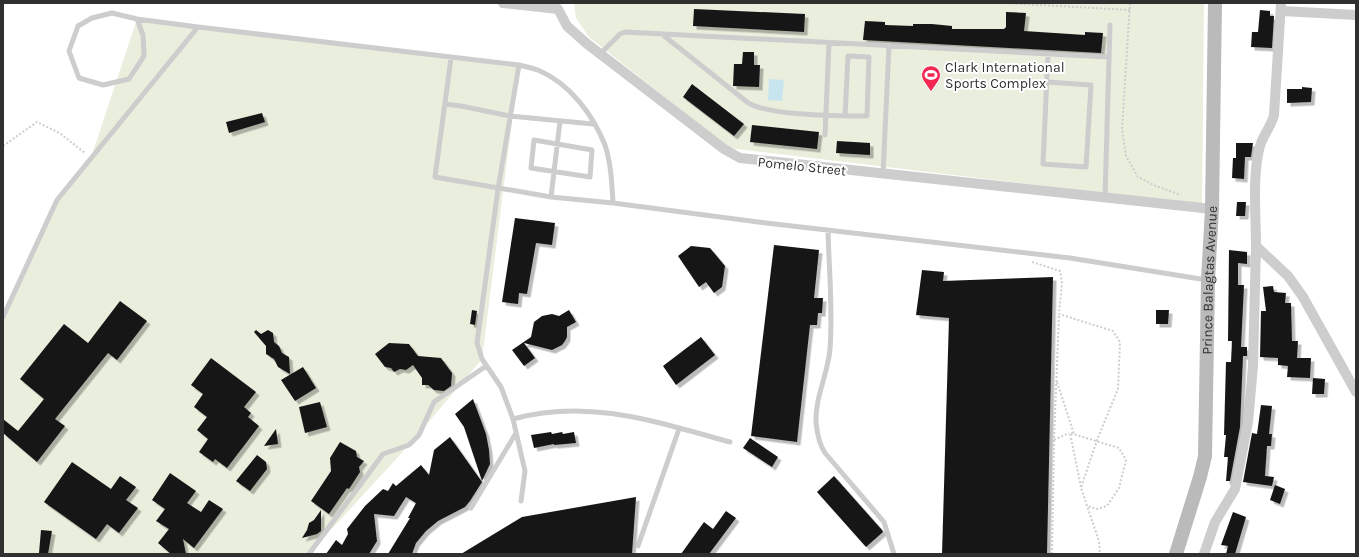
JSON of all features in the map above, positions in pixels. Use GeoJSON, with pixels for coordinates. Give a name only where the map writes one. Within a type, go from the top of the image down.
{"type":"FeatureCollection","features":[{"type":"Feature","properties":{"kind":"main road","name":"Prince Balagtas Avenue"},"geometry":{"type":"LineString","coordinates":[[1176,554],[1196,491],[1205,456],[1208,280],[1212,209],[1215,3]]}},
{"type":"Feature","properties":{"kind":"street","name":"Pomelo Street"},"geometry":{"type":"LineString","coordinates":[[503,3],[558,6],[567,26],[586,43],[724,149],[740,158],[1212,209]]}},
{"type":"Feature","properties":{"kind":"street"},"geometry":{"type":"LineString","coordinates":[[1204,554],[1215,522],[1235,489],[1248,422],[1253,366],[1258,161],[1260,146],[1271,126],[1274,115],[1282,7],[1356,15]]}},
{"type":"Feature","properties":{"kind":"street"},"geometry":{"type":"LineString","coordinates":[[1256,246],[1288,276],[1303,297],[1356,392]]}},
{"type":"Feature","properties":{"kind":"lane"},"geometry":{"type":"LineString","coordinates":[[137,19],[143,35],[144,56],[129,79],[103,86],[79,78],[69,51],[78,26],[92,18],[112,13],[137,19],[519,66],[540,71],[564,85],[581,103],[605,145],[610,170],[613,202]]}},
{"type":"Feature","properties":{"kind":"lane"},"geometry":{"type":"LineString","coordinates":[[1105,197],[1110,25]]}},
{"type":"Feature","properties":{"kind":"lane"},"geometry":{"type":"LineString","coordinates":[[3,317],[57,200],[198,27]]}},
{"type":"Feature","properties":{"kind":"lane"},"geometry":{"type":"LineString","coordinates":[[601,54],[622,33],[1109,57]]}},
{"type":"Feature","properties":{"kind":"lane"},"geometry":{"type":"LineString","coordinates":[[664,35],[754,107],[761,109],[825,115],[845,116],[867,116],[869,58],[848,56],[845,116]]}},
{"type":"Feature","properties":{"kind":"lane"},"geometry":{"type":"LineString","coordinates":[[825,134],[829,43]]}},
{"type":"Feature","properties":{"kind":"lane"},"geometry":{"type":"LineString","coordinates":[[883,174],[889,45]]}},
{"type":"Feature","properties":{"kind":"lane"},"geometry":{"type":"LineString","coordinates":[[1046,82],[1091,85],[1086,167],[1043,164],[1046,82],[1048,54]]}},
{"type":"Feature","properties":{"kind":"lane"},"geometry":{"type":"LineString","coordinates":[[452,58],[435,177],[551,197],[613,202],[828,230],[1016,251],[1208,280]]}},
{"type":"Feature","properties":{"kind":"lane"},"geometry":{"type":"LineString","coordinates":[[519,66],[498,189],[477,343],[482,359],[501,387],[516,432],[525,471],[521,501]]}},
{"type":"Feature","properties":{"kind":"lane"},"geometry":{"type":"LineString","coordinates":[[446,104],[510,116],[593,124]]}},
{"type":"Feature","properties":{"kind":"lane"},"geometry":{"type":"LineString","coordinates":[[551,197],[560,121]]}},
{"type":"Feature","properties":{"kind":"lane"},"geometry":{"type":"LineString","coordinates":[[534,140],[557,143],[592,150],[590,177],[554,170],[531,168],[534,140]]}},
{"type":"Feature","properties":{"kind":"lane"},"geometry":{"type":"LineString","coordinates":[[828,230],[831,321],[828,364],[816,422],[818,441],[826,454],[884,522],[894,554]]}},
{"type":"Feature","properties":{"kind":"lane"},"geometry":{"type":"LineString","coordinates":[[309,554],[383,454],[409,445],[419,435],[434,402],[486,366]]}},
{"type":"Feature","properties":{"kind":"lane"},"geometry":{"type":"LineString","coordinates":[[512,419],[543,413],[600,412],[633,416],[730,442]]}},
{"type":"Feature","properties":{"kind":"lane"},"geometry":{"type":"LineString","coordinates":[[638,546],[679,429]]}},
{"type":"Feature","properties":{"kind":"lane"},"geometry":{"type":"LineString","coordinates":[[470,508],[516,432]]}},
{"type":"Feature","properties":{"kind":"path"},"geometry":{"type":"LineString","coordinates":[[1004,3],[1130,10]]}},
{"type":"Feature","properties":{"kind":"path"},"geometry":{"type":"LineString","coordinates":[[1130,3],[1122,129],[1126,156],[1138,177],[1182,196]]}},
{"type":"Feature","properties":{"kind":"path"},"geometry":{"type":"LineString","coordinates":[[3,146],[37,122],[61,134],[90,158]]}},
{"type":"Feature","properties":{"kind":"path"},"geometry":{"type":"LineString","coordinates":[[1016,251],[1036,265],[1060,271],[1062,282],[1056,380],[1052,554]]}},
{"type":"Feature","properties":{"kind":"path"},"geometry":{"type":"LineString","coordinates":[[1059,314],[1113,331],[1120,342],[1118,389],[1097,440],[1081,488]]}},
{"type":"Feature","properties":{"kind":"path"},"geometry":{"type":"LineString","coordinates":[[1056,380],[1074,434]]}},
{"type":"Feature","properties":{"kind":"path"},"geometry":{"type":"LineString","coordinates":[[1054,440],[1070,433],[1097,440],[1119,448],[1126,460],[1119,488],[1107,506],[1097,509],[1087,506]]}},
{"type":"Feature","properties":{"kind":"path"},"geometry":{"type":"LineString","coordinates":[[1070,433],[1081,488],[1098,541],[1100,554]]}},
{"type":"Feature","properties":{"kind":"green space","name":"Clark International Sports Complex"},"geometry":{"type":"Polygon","coordinates":[[[574,3],[1204,3],[1202,205],[729,148],[589,37],[576,18],[574,3]]]}},
{"type":"Feature","properties":{"kind":"green space"},"geometry":{"type":"Polygon","coordinates":[[[137,19],[519,65],[482,359],[409,445],[316,546],[313,554],[3,554],[3,317],[57,200],[91,158],[137,19]]]}},
{"type":"Feature","properties":{"kind":"water"},"geometry":{"type":"Polygon","coordinates":[[[769,79],[784,80],[782,101],[768,100],[769,79]]]}},
{"type":"Feature","properties":{"kind":"building"},"geometry":{"type":"Polygon","coordinates":[[[694,9],[805,14],[804,32],[693,26],[694,9]]]}},
{"type":"Feature","properties":{"kind":"building"},"geometry":{"type":"Polygon","coordinates":[[[1260,10],[1270,11],[1270,16],[1274,16],[1272,48],[1251,47],[1252,32],[1258,32],[1260,10]]]}},
{"type":"Feature","properties":{"kind":"building"},"geometry":{"type":"Polygon","coordinates":[[[1006,12],[1026,13],[1024,31],[1085,35],[1085,32],[1103,33],[1101,53],[863,40],[865,21],[885,22],[885,25],[913,26],[913,24],[932,24],[952,26],[952,29],[1004,29],[1006,27],[1006,12]]]}},
{"type":"Feature","properties":{"kind":"building"},"geometry":{"type":"Polygon","coordinates":[[[743,52],[754,52],[754,65],[760,65],[759,87],[733,86],[734,64],[742,64],[743,52]]]}},
{"type":"Feature","properties":{"kind":"building"},"geometry":{"type":"Polygon","coordinates":[[[692,84],[744,124],[734,136],[683,97],[692,84]]]}},
{"type":"Feature","properties":{"kind":"building"},"geometry":{"type":"Polygon","coordinates":[[[1302,87],[1312,88],[1311,102],[1287,103],[1287,89],[1302,89],[1302,87]]]}},
{"type":"Feature","properties":{"kind":"building"},"geometry":{"type":"Polygon","coordinates":[[[262,113],[265,122],[229,133],[226,122],[262,113]]]}},
{"type":"Feature","properties":{"kind":"building"},"geometry":{"type":"Polygon","coordinates":[[[752,125],[819,132],[817,149],[750,142],[752,125]]]}},
{"type":"Feature","properties":{"kind":"building"},"geometry":{"type":"Polygon","coordinates":[[[837,141],[870,143],[870,155],[836,153],[837,141]]]}},
{"type":"Feature","properties":{"kind":"building"},"geometry":{"type":"Polygon","coordinates":[[[1236,143],[1253,143],[1251,157],[1245,157],[1244,179],[1232,178],[1233,158],[1236,158],[1236,143]]]}},
{"type":"Feature","properties":{"kind":"building"},"geometry":{"type":"Polygon","coordinates":[[[1237,202],[1246,202],[1245,216],[1236,216],[1237,202]]]}},
{"type":"Feature","properties":{"kind":"building"},"geometry":{"type":"Polygon","coordinates":[[[515,218],[555,223],[552,245],[536,243],[527,294],[519,293],[518,304],[502,302],[515,218]]]}},
{"type":"Feature","properties":{"kind":"building"},"geometry":{"type":"Polygon","coordinates":[[[774,245],[819,250],[814,298],[823,298],[822,313],[818,313],[817,325],[810,325],[797,442],[751,436],[774,245]]]}},
{"type":"Feature","properties":{"kind":"building"},"geometry":{"type":"Polygon","coordinates":[[[691,246],[710,248],[725,266],[722,287],[714,293],[706,282],[699,287],[678,256],[691,246]]]}},
{"type":"Feature","properties":{"kind":"building"},"geometry":{"type":"Polygon","coordinates":[[[1229,250],[1247,252],[1247,264],[1238,263],[1238,285],[1244,285],[1241,347],[1247,347],[1247,356],[1243,356],[1240,427],[1230,481],[1226,481],[1228,457],[1224,457],[1226,435],[1224,435],[1226,362],[1231,362],[1232,341],[1228,341],[1229,250]]]}},
{"type":"Feature","properties":{"kind":"building"},"geometry":{"type":"Polygon","coordinates":[[[922,270],[944,272],[943,281],[1053,277],[1047,554],[942,554],[949,318],[916,315],[922,270]]]}},
{"type":"Feature","properties":{"kind":"building"},"geometry":{"type":"Polygon","coordinates":[[[1273,286],[1274,292],[1286,293],[1285,303],[1291,303],[1292,341],[1298,341],[1297,358],[1311,358],[1310,378],[1287,377],[1288,366],[1278,365],[1278,358],[1260,357],[1261,311],[1266,311],[1263,287],[1273,286]]]}},
{"type":"Feature","properties":{"kind":"building"},"geometry":{"type":"Polygon","coordinates":[[[120,301],[147,321],[117,360],[108,353],[55,419],[65,426],[37,462],[3,433],[3,419],[18,431],[44,399],[20,379],[64,324],[88,343],[120,301]]]}},
{"type":"Feature","properties":{"kind":"building"},"geometry":{"type":"Polygon","coordinates":[[[472,310],[477,311],[475,325],[470,324],[472,310]]]}},
{"type":"Feature","properties":{"kind":"building"},"geometry":{"type":"Polygon","coordinates":[[[569,310],[576,322],[567,327],[567,337],[562,345],[552,350],[524,343],[535,358],[524,366],[512,350],[531,337],[534,322],[542,316],[552,314],[559,316],[569,310]]]}},
{"type":"Feature","properties":{"kind":"building"},"geometry":{"type":"Polygon","coordinates":[[[1156,310],[1169,310],[1168,324],[1156,324],[1156,310]]]}},
{"type":"Feature","properties":{"kind":"building"},"geometry":{"type":"Polygon","coordinates":[[[256,330],[261,334],[268,330],[273,333],[274,342],[279,346],[282,353],[289,357],[290,374],[278,367],[274,359],[266,354],[266,346],[254,332],[256,330]]]}},
{"type":"Feature","properties":{"kind":"building"},"geometry":{"type":"Polygon","coordinates":[[[701,337],[715,355],[676,385],[663,366],[701,337]]]}},
{"type":"Feature","properties":{"kind":"building"},"geometry":{"type":"Polygon","coordinates":[[[389,343],[409,344],[418,356],[441,358],[452,373],[451,386],[444,391],[434,390],[428,385],[422,385],[422,378],[413,365],[406,370],[400,369],[394,372],[391,368],[385,367],[375,354],[389,343]]]}},
{"type":"Feature","properties":{"kind":"building"},"geometry":{"type":"Polygon","coordinates":[[[211,358],[256,392],[244,407],[251,413],[248,417],[259,426],[227,468],[215,459],[213,462],[199,452],[208,439],[197,430],[207,417],[194,407],[203,394],[191,385],[211,358]]]}},
{"type":"Feature","properties":{"kind":"building"},"geometry":{"type":"Polygon","coordinates":[[[303,367],[316,388],[295,401],[281,380],[303,367]]]}},
{"type":"Feature","properties":{"kind":"building"},"geometry":{"type":"Polygon","coordinates":[[[1313,378],[1325,379],[1324,394],[1312,394],[1313,378]]]}},
{"type":"Feature","properties":{"kind":"building"},"geometry":{"type":"Polygon","coordinates":[[[473,399],[486,434],[489,450],[490,464],[482,481],[464,427],[455,414],[473,399]]]}},
{"type":"Feature","properties":{"kind":"building"},"geometry":{"type":"Polygon","coordinates":[[[320,402],[327,427],[305,433],[299,407],[320,402]]]}},
{"type":"Feature","properties":{"kind":"building"},"geometry":{"type":"Polygon","coordinates":[[[1261,405],[1272,406],[1269,434],[1272,434],[1271,446],[1267,446],[1265,476],[1274,477],[1272,486],[1243,482],[1252,433],[1257,434],[1261,405]]]}},
{"type":"Feature","properties":{"kind":"building"},"geometry":{"type":"Polygon","coordinates":[[[276,429],[278,444],[264,446],[276,429]]]}},
{"type":"Feature","properties":{"kind":"building"},"geometry":{"type":"Polygon","coordinates":[[[551,432],[552,434],[562,432],[563,434],[574,432],[576,443],[554,444],[534,448],[531,435],[551,432]]]}},
{"type":"Feature","properties":{"kind":"building"},"geometry":{"type":"Polygon","coordinates":[[[450,437],[482,482],[465,507],[438,521],[426,531],[416,543],[412,554],[388,554],[410,518],[408,518],[416,503],[406,497],[394,516],[374,514],[377,541],[369,554],[326,554],[336,540],[342,545],[348,534],[347,529],[365,506],[383,489],[388,491],[393,483],[396,486],[421,465],[429,475],[434,450],[450,437]]]}},
{"type":"Feature","properties":{"kind":"building"},"geometry":{"type":"Polygon","coordinates":[[[750,438],[778,457],[772,467],[743,448],[750,438]]]}},
{"type":"Feature","properties":{"kind":"building"},"geometry":{"type":"Polygon","coordinates":[[[340,442],[356,451],[357,457],[364,461],[359,467],[360,472],[349,489],[347,488],[329,514],[311,501],[331,471],[330,458],[340,442]]]}},
{"type":"Feature","properties":{"kind":"building"},"geometry":{"type":"Polygon","coordinates":[[[257,455],[266,462],[267,469],[250,491],[236,481],[257,455]]]}},
{"type":"Feature","properties":{"kind":"building"},"geometry":{"type":"Polygon","coordinates":[[[72,462],[111,489],[120,476],[136,487],[126,500],[138,508],[119,533],[107,524],[96,539],[44,502],[72,462]]]}},
{"type":"Feature","properties":{"kind":"building"},"geometry":{"type":"Polygon","coordinates":[[[170,473],[196,491],[187,503],[201,512],[209,500],[223,509],[194,548],[183,539],[186,554],[171,554],[158,543],[169,529],[156,521],[165,509],[152,500],[170,473]]]}},
{"type":"Feature","properties":{"kind":"building"},"geometry":{"type":"Polygon","coordinates":[[[834,476],[883,532],[866,547],[817,492],[834,476]]]}},
{"type":"Feature","properties":{"kind":"building"},"geometry":{"type":"Polygon","coordinates":[[[1275,485],[1285,489],[1280,504],[1270,500],[1275,485]]]}},
{"type":"Feature","properties":{"kind":"building"},"geometry":{"type":"Polygon","coordinates":[[[636,497],[632,554],[461,554],[522,517],[636,497]]]}},
{"type":"Feature","properties":{"kind":"building"},"geometry":{"type":"Polygon","coordinates":[[[321,510],[321,531],[317,534],[302,538],[309,523],[314,520],[321,510]]]}},
{"type":"Feature","properties":{"kind":"building"},"geometry":{"type":"Polygon","coordinates":[[[726,511],[736,518],[709,554],[681,554],[704,522],[713,529],[726,511]]]}},
{"type":"Feature","properties":{"kind":"building"},"geometry":{"type":"Polygon","coordinates":[[[1233,512],[1246,517],[1235,554],[1226,554],[1228,546],[1221,545],[1233,512]]]}},
{"type":"Feature","properties":{"kind":"building"},"geometry":{"type":"Polygon","coordinates":[[[41,530],[52,531],[48,554],[39,553],[41,530]]]}},
{"type":"Feature","properties":{"kind":"place","name":"Clark International Sports Complex"},"geometry":{"type":"Point","coordinates":[931,92]}}]}
